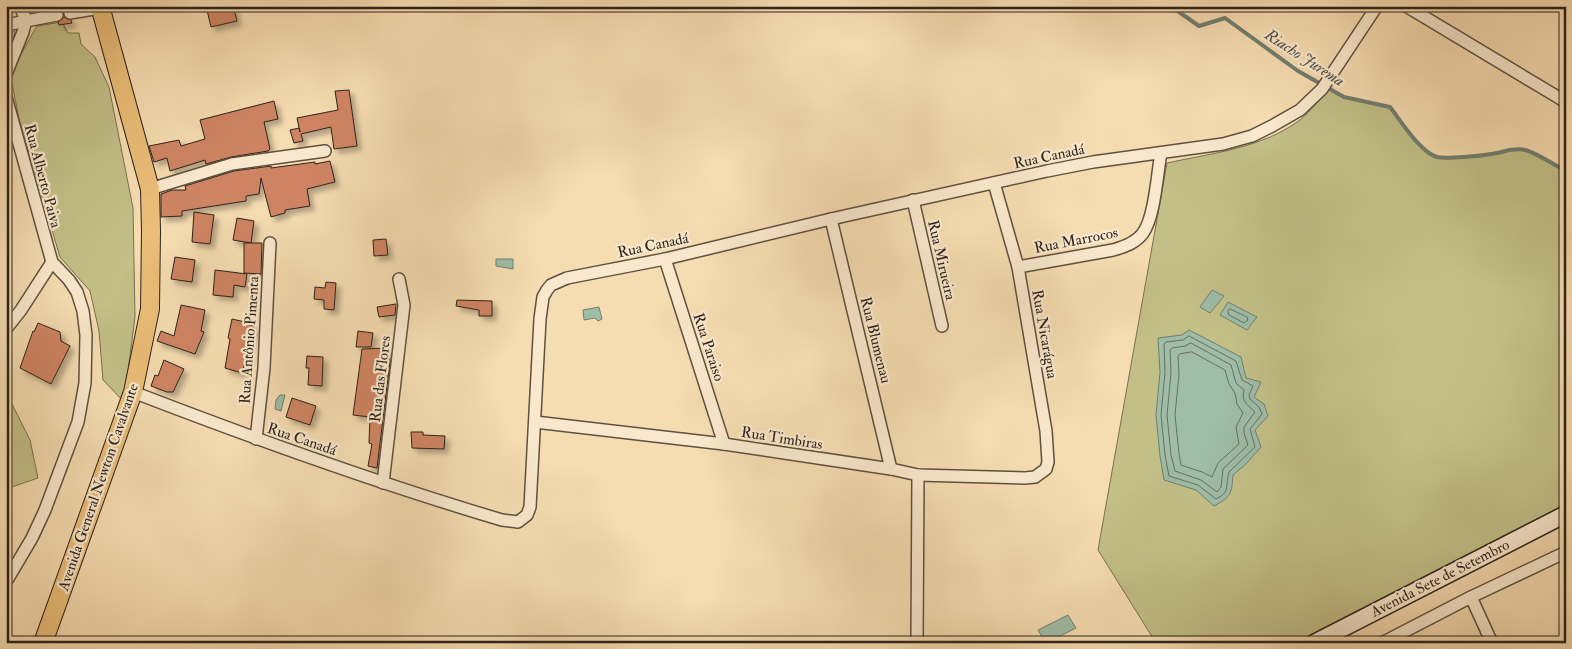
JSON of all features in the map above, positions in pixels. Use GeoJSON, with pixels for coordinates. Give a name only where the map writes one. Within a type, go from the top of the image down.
{"type":"FeatureCollection","features":[{"type":"Feature","properties":{"kind":"main road","name":"Avenida General Newton Cavalvante"},"geometry":{"type":"LineString","coordinates":[[43,643],[133,392],[150,309],[150,189],[100,7]]}},
{"type":"Feature","properties":{"kind":"main road","name":"Avenida Sete de Setembro"},"geometry":{"type":"LineString","coordinates":[[1314,643],[1566,514]]}},
{"type":"Feature","properties":{"kind":"street"},"geometry":{"type":"LineString","coordinates":[[6,74],[26,20],[20,6]]}},
{"type":"Feature","properties":{"kind":"street","name":"Rua Canadá"},"geometry":{"type":"LineString","coordinates":[[133,392],[256,439],[383,483],[502,520],[518,522],[527,514],[530,506],[541,308],[543,297],[551,285],[567,278],[665,259],[913,200],[1075,166],[1223,144],[1252,136],[1300,110],[1325,84],[1377,6]]}},
{"type":"Feature","properties":{"kind":"street"},"geometry":{"type":"LineString","coordinates":[[1406,6],[1566,102]]}},
{"type":"Feature","properties":{"kind":"street"},"geometry":{"type":"LineString","coordinates":[[70,13],[100,7]]}},
{"type":"Feature","properties":{"kind":"street"},"geometry":{"type":"LineString","coordinates":[[6,25],[57,15]]}},
{"type":"Feature","properties":{"kind":"street","name":"Rua Alberto Paiva"},"geometry":{"type":"LineString","coordinates":[[6,97],[52,262]]}},
{"type":"Feature","properties":{"kind":"street"},"geometry":{"type":"LineString","coordinates":[[150,189],[232,164],[325,151]]}},
{"type":"Feature","properties":{"kind":"street","name":"Rua Marrocos"},"geometry":{"type":"LineString","coordinates":[[1018,267],[1113,250],[1135,241],[1142,234],[1150,220],[1161,153]]}},
{"type":"Feature","properties":{"kind":"street","name":"Rua Nicarágua"},"geometry":{"type":"LineString","coordinates":[[994,183],[1018,267],[1048,447],[1046,469],[1035,477],[1025,478]]}},
{"type":"Feature","properties":{"kind":"street","name":"Rua Mirueira"},"geometry":{"type":"LineString","coordinates":[[913,200],[942,326]]}},
{"type":"Feature","properties":{"kind":"street","name":"Rua Blumenau"},"geometry":{"type":"LineString","coordinates":[[831,219],[891,469]]}},
{"type":"Feature","properties":{"kind":"street","name":"Rua Antônio Pimenta"},"geometry":{"type":"LineString","coordinates":[[256,439],[264,368],[270,243]]}},
{"type":"Feature","properties":{"kind":"street","name":"Rua Paraiso"},"geometry":{"type":"LineString","coordinates":[[665,259],[724,444]]}},
{"type":"Feature","properties":{"kind":"street"},"geometry":{"type":"LineString","coordinates":[[6,329],[21,310],[52,262],[69,280],[77,292],[83,311],[86,335],[85,384],[78,422],[45,510],[32,538],[6,582]]}},
{"type":"Feature","properties":{"kind":"street","name":"Rua das Flores"},"geometry":{"type":"LineString","coordinates":[[383,483],[404,305],[399,279]]}},
{"type":"Feature","properties":{"kind":"street","name":"Rua Timbiras"},"geometry":{"type":"LineString","coordinates":[[535,422],[724,444],[891,469],[918,475],[1025,478]]}},
{"type":"Feature","properties":{"kind":"street"},"geometry":{"type":"LineString","coordinates":[[917,643],[918,475]]}},
{"type":"Feature","properties":{"kind":"street"},"geometry":{"type":"LineString","coordinates":[[1382,643],[1471,597],[1566,552]]}},
{"type":"Feature","properties":{"kind":"street"},"geometry":{"type":"LineString","coordinates":[[1471,597],[1492,643]]}},
{"type":"Feature","properties":{"kind":"shaded area"},"geometry":{"type":"Polygon","coordinates":[[[62,22],[68,33],[79,33],[81,44],[95,57],[109,87],[133,208],[135,317],[124,402],[103,380],[99,331],[90,291],[60,257],[19,119],[10,73],[37,26],[62,22]]]}},
{"type":"Feature","properties":{"kind":"shaded area"},"geometry":{"type":"Polygon","coordinates":[[[14,29],[15,33],[6,49],[6,31],[14,29]]]}},
{"type":"Feature","properties":{"kind":"shaded area"},"geometry":{"type":"Polygon","coordinates":[[[1329,89],[1344,97],[1390,107],[1405,128],[1424,149],[1437,156],[1472,156],[1521,149],[1534,153],[1566,171],[1566,507],[1299,643],[1156,643],[1098,550],[1167,163],[1236,148],[1270,137],[1300,120],[1329,89]]]}},
{"type":"Feature","properties":{"kind":"shaded area"},"geometry":{"type":"Polygon","coordinates":[[[6,392],[30,440],[38,478],[6,489],[6,392]]]}},
{"type":"Feature","properties":{"kind":"water"},"geometry":{"type":"Polygon","coordinates":[[[496,259],[513,259],[513,269],[496,266],[496,259]]]}},
{"type":"Feature","properties":{"kind":"water"},"geometry":{"type":"Polygon","coordinates":[[[1212,290],[1224,296],[1210,313],[1200,307],[1212,290]]]}},
{"type":"Feature","properties":{"kind":"water"},"geometry":{"type":"Polygon","coordinates":[[[1228,302],[1257,317],[1247,330],[1220,315],[1228,302]]]}},
{"type":"Feature","properties":{"kind":"water"},"geometry":{"type":"Polygon","coordinates":[[[599,307],[602,319],[598,321],[595,318],[584,320],[583,310],[599,307]]]}},
{"type":"Feature","properties":{"kind":"water"},"geometry":{"type":"Polygon","coordinates":[[[1189,330],[1241,357],[1246,378],[1261,382],[1254,397],[1264,404],[1268,416],[1255,430],[1261,447],[1233,475],[1230,494],[1214,506],[1196,490],[1164,480],[1160,456],[1156,415],[1160,372],[1158,338],[1182,335],[1189,330]]]}},
{"type":"Feature","properties":{"kind":"water"},"geometry":{"type":"Polygon","coordinates":[[[280,395],[285,395],[281,411],[275,409],[276,400],[280,395]]]}},
{"type":"Feature","properties":{"kind":"water"},"geometry":{"type":"Polygon","coordinates":[[[1068,615],[1076,628],[1046,643],[1038,630],[1068,615]]]}},
{"type":"Feature","properties":{"kind":"building"},"geometry":{"type":"Polygon","coordinates":[[[206,6],[233,6],[237,21],[211,27],[206,6]]]}},
{"type":"Feature","properties":{"kind":"building"},"geometry":{"type":"Polygon","coordinates":[[[64,17],[71,20],[72,23],[59,25],[58,22],[64,17]]]}},
{"type":"Feature","properties":{"kind":"building"},"geometry":{"type":"Polygon","coordinates":[[[349,90],[357,146],[334,149],[331,127],[301,134],[303,141],[294,143],[290,130],[299,128],[300,132],[297,118],[338,110],[335,91],[349,90]]]}},
{"type":"Feature","properties":{"kind":"building"},"geometry":{"type":"Polygon","coordinates":[[[274,101],[278,119],[264,122],[270,149],[268,151],[231,157],[206,164],[205,160],[170,171],[167,158],[154,162],[149,146],[179,140],[181,146],[205,139],[200,120],[274,101]]]}},
{"type":"Feature","properties":{"kind":"building"},"geometry":{"type":"Polygon","coordinates":[[[330,161],[335,182],[307,189],[310,206],[285,210],[285,213],[271,217],[261,178],[259,194],[246,196],[246,201],[182,211],[182,216],[161,217],[161,194],[172,190],[186,190],[185,186],[234,171],[330,161]]]}},
{"type":"Feature","properties":{"kind":"building"},"geometry":{"type":"Polygon","coordinates":[[[194,212],[214,215],[210,244],[192,242],[194,212]]]}},
{"type":"Feature","properties":{"kind":"building"},"geometry":{"type":"Polygon","coordinates":[[[237,218],[254,221],[251,243],[233,240],[237,218]]]}},
{"type":"Feature","properties":{"kind":"building"},"geometry":{"type":"Polygon","coordinates":[[[386,239],[388,255],[374,256],[373,240],[386,239]]]}},
{"type":"Feature","properties":{"kind":"building"},"geometry":{"type":"Polygon","coordinates":[[[244,243],[262,243],[261,274],[244,273],[244,243]]]}},
{"type":"Feature","properties":{"kind":"building"},"geometry":{"type":"Polygon","coordinates":[[[175,257],[195,260],[192,282],[171,279],[175,257]]]}},
{"type":"Feature","properties":{"kind":"building"},"geometry":{"type":"Polygon","coordinates":[[[215,270],[247,274],[245,287],[234,285],[233,297],[213,295],[215,270]]]}},
{"type":"Feature","properties":{"kind":"building"},"geometry":{"type":"Polygon","coordinates":[[[326,282],[336,283],[334,310],[324,309],[324,300],[314,299],[315,287],[325,288],[326,282]]]}},
{"type":"Feature","properties":{"kind":"building"},"geometry":{"type":"Polygon","coordinates":[[[457,300],[492,301],[492,316],[479,316],[479,310],[456,306],[457,300]]]}},
{"type":"Feature","properties":{"kind":"building"},"geometry":{"type":"Polygon","coordinates":[[[396,304],[395,315],[379,317],[377,307],[396,304]]]}},
{"type":"Feature","properties":{"kind":"building"},"geometry":{"type":"Polygon","coordinates":[[[181,305],[205,310],[201,331],[204,332],[195,354],[157,341],[161,331],[174,336],[181,305]]]}},
{"type":"Feature","properties":{"kind":"building"},"geometry":{"type":"Polygon","coordinates":[[[232,319],[254,326],[242,373],[225,368],[232,319]]]}},
{"type":"Feature","properties":{"kind":"building"},"geometry":{"type":"Polygon","coordinates":[[[38,323],[60,332],[61,341],[70,346],[51,384],[20,368],[33,331],[38,323]]]}},
{"type":"Feature","properties":{"kind":"building"},"geometry":{"type":"Polygon","coordinates":[[[358,331],[373,333],[371,347],[356,347],[358,331]]]}},
{"type":"Feature","properties":{"kind":"building"},"geometry":{"type":"Polygon","coordinates":[[[388,348],[390,361],[377,468],[368,466],[372,444],[369,443],[370,417],[353,415],[362,349],[388,348]]]}},
{"type":"Feature","properties":{"kind":"building"},"geometry":{"type":"Polygon","coordinates":[[[307,356],[323,357],[322,386],[308,385],[309,368],[306,368],[307,356]]]}},
{"type":"Feature","properties":{"kind":"building"},"geometry":{"type":"Polygon","coordinates":[[[164,360],[184,369],[173,392],[167,392],[151,386],[155,375],[158,376],[164,360]]]}},
{"type":"Feature","properties":{"kind":"building"},"geometry":{"type":"Polygon","coordinates":[[[292,398],[316,406],[310,425],[286,417],[292,398]]]}},
{"type":"Feature","properties":{"kind":"building"},"geometry":{"type":"Polygon","coordinates":[[[411,432],[423,432],[423,435],[445,436],[444,449],[412,448],[411,432]]]}},
{"type":"Feature","properties":{"kind":"waterway","name":"Riacho Jurema"},"geometry":{"type":"LineString","coordinates":[[1164,6],[1179,12],[1199,26],[1225,18],[1298,71],[1344,97],[1390,107],[1418,143],[1437,157],[1472,156],[1521,149],[1534,153],[1566,171]]}}]}
